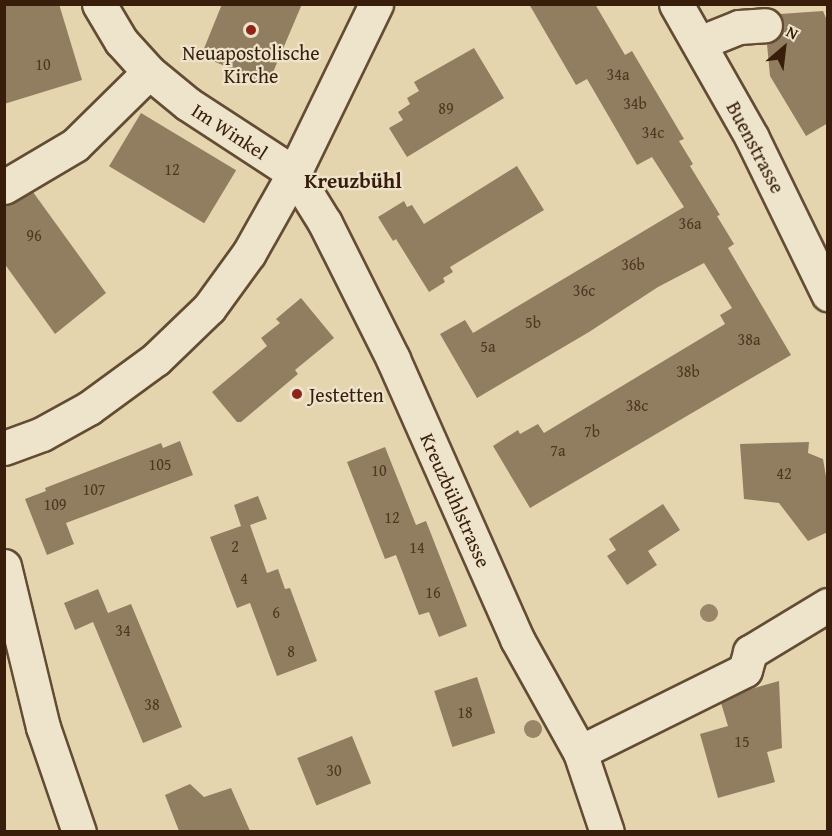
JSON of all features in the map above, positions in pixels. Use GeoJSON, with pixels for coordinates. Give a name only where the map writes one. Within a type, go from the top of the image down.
{"type":"FeatureCollection","features":[{"type":"Feature","properties":{"kind":"street","name":"Buenstrasse"},"geometry":{"type":"LineString","coordinates":[[676,4],[752,138],[828,294]]}},
{"type":"Feature","properties":{"kind":"street"},"geometry":{"type":"LineString","coordinates":[[4,448],[42,434],[90,408],[156,359],[209,308],[249,253],[294,173],[374,5]]}},
{"type":"Feature","properties":{"kind":"street","name":"Im Winkel"},"geometry":{"type":"LineString","coordinates":[[103,6],[121,40],[149,72],[188,104],[294,173]]}},
{"type":"Feature","properties":{"kind":"street"},"geometry":{"type":"LineString","coordinates":[[699,43],[739,27],[765,25]]}},
{"type":"Feature","properties":{"kind":"street"},"geometry":{"type":"LineString","coordinates":[[4,187],[75,145],[149,72]]}},
{"type":"Feature","properties":{"kind":"street","name":"Kreuzbühlstrasse"},"geometry":{"type":"LineString","coordinates":[[294,173],[325,223],[393,359],[517,639],[580,752],[607,831]]}},
{"type":"Feature","properties":{"kind":"street"},"geometry":{"type":"LineString","coordinates":[[4,566],[43,727],[79,831]]}},
{"type":"Feature","properties":{"kind":"street"},"geometry":{"type":"LineString","coordinates":[[580,752],[745,670],[750,652],[828,605]]}},
{"type":"Feature","properties":{"kind":"building"},"geometry":{"type":"Polygon","coordinates":[[[4,4],[59,4],[82,80],[4,104],[4,4]]]}},
{"type":"Feature","properties":{"kind":"building","name":"Neuapostolische Kirche"},"geometry":{"type":"Polygon","coordinates":[[[222,4],[302,4],[268,84],[201,56],[222,4]]]}},
{"type":"Feature","properties":{"kind":"building"},"geometry":{"type":"Polygon","coordinates":[[[529,4],[595,4],[625,55],[632,51],[684,139],[679,141],[693,164],[690,166],[720,215],[717,216],[734,244],[728,248],[791,355],[530,508],[493,446],[518,430],[520,434],[538,424],[544,433],[725,324],[720,315],[732,308],[704,263],[658,287],[589,332],[477,398],[440,334],[465,320],[473,333],[684,207],[652,157],[637,165],[587,79],[576,85],[529,4]]]}},
{"type":"Feature","properties":{"kind":"building"},"geometry":{"type":"Polygon","coordinates":[[[823,11],[828,23],[828,123],[806,136],[770,76],[767,44],[776,40],[782,33],[784,23],[780,14],[823,11]]]}},
{"type":"Feature","properties":{"kind":"building"},"geometry":{"type":"Polygon","coordinates":[[[474,48],[504,98],[407,157],[389,128],[403,120],[398,112],[410,104],[407,98],[419,91],[414,82],[474,48]]]}},
{"type":"Feature","properties":{"kind":"building"},"geometry":{"type":"Polygon","coordinates":[[[141,113],[236,170],[204,223],[109,166],[141,113]]]}},
{"type":"Feature","properties":{"kind":"building"},"geometry":{"type":"Polygon","coordinates":[[[517,166],[544,210],[450,267],[453,272],[443,278],[445,282],[429,292],[396,239],[393,241],[378,217],[404,201],[407,207],[412,205],[424,224],[517,166]]]}},
{"type":"Feature","properties":{"kind":"building"},"geometry":{"type":"Polygon","coordinates":[[[33,192],[106,293],[55,334],[4,263],[4,206],[33,192]]]}},
{"type":"Feature","properties":{"kind":"building"},"geometry":{"type":"Polygon","coordinates":[[[301,298],[334,338],[295,370],[298,374],[241,422],[237,422],[212,392],[267,346],[261,338],[280,323],[276,319],[301,298]]]}},
{"type":"Feature","properties":{"kind":"building"},"geometry":{"type":"Polygon","coordinates":[[[180,441],[193,475],[66,523],[74,544],[47,555],[25,499],[46,491],[45,488],[161,443],[163,448],[180,441]]]}},
{"type":"Feature","properties":{"kind":"building"},"geometry":{"type":"Polygon","coordinates":[[[809,442],[808,453],[823,459],[828,488],[828,532],[808,541],[779,503],[744,499],[740,444],[809,442]]]}},
{"type":"Feature","properties":{"kind":"building"},"geometry":{"type":"Polygon","coordinates":[[[385,447],[416,525],[426,521],[467,626],[439,637],[429,612],[419,615],[396,555],[385,559],[347,462],[385,447]]]}},
{"type":"Feature","properties":{"kind":"building"},"geometry":{"type":"Polygon","coordinates":[[[258,496],[267,519],[250,525],[267,573],[278,569],[285,589],[290,588],[317,661],[277,676],[250,603],[237,608],[210,537],[241,526],[234,505],[258,496]]]}},
{"type":"Feature","properties":{"kind":"building"},"geometry":{"type":"Polygon","coordinates":[[[663,504],[680,530],[648,551],[657,565],[627,585],[607,556],[616,550],[609,539],[663,504]]]}},
{"type":"Feature","properties":{"kind":"building"},"geometry":{"type":"Polygon","coordinates":[[[98,589],[108,613],[131,604],[182,727],[143,743],[93,622],[75,630],[64,603],[98,589]]]}},
{"type":"Feature","properties":{"kind":"building"},"geometry":{"type":"Polygon","coordinates":[[[477,677],[495,733],[452,747],[434,691],[477,677]]]}},
{"type":"Feature","properties":{"kind":"building"},"geometry":{"type":"Polygon","coordinates":[[[779,681],[782,748],[767,752],[775,782],[718,798],[700,734],[728,726],[721,703],[747,690],[779,681]]]}},
{"type":"Feature","properties":{"kind":"building"},"geometry":{"type":"Polygon","coordinates":[[[352,736],[371,783],[316,805],[297,758],[352,736]]]}},
{"type":"Feature","properties":{"kind":"building"},"geometry":{"type":"Polygon","coordinates":[[[190,784],[204,797],[231,788],[250,831],[179,831],[165,795],[190,784]]]}},
{"type":"Feature","properties":{"kind":"place","name":"Neuapostolische Kirche"},"geometry":{"type":"Point","coordinates":[251,30]}},
{"type":"Feature","properties":{"kind":"place","name":"Jestetten"},"geometry":{"type":"Point","coordinates":[297,394]}},
{"type":"Feature","properties":{"kind":"district","name":"Kreuzbühl"},"geometry":{"type":"Point","coordinates":[353,181]}}]}
